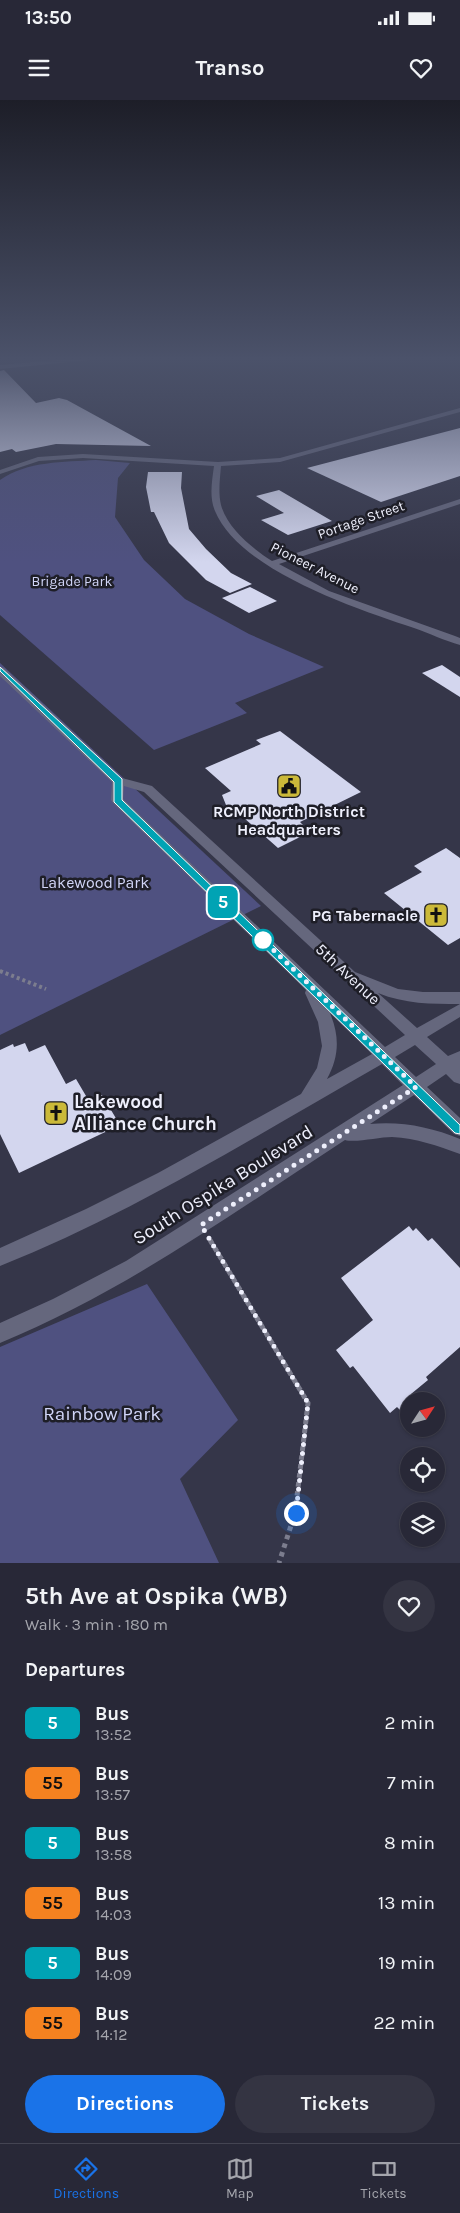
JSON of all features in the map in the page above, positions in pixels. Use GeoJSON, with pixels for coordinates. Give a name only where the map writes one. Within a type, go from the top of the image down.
{"type":"FeatureCollection","features":[{"type":"Feature","properties":{"kind":"main road"},"geometry":{"type":"LineString","coordinates":[[0,472],[38,459],[83,456],[218,464],[280,460],[405,425]]}},
{"type":"Feature","properties":{"kind":"main road","name":"Pioneer Avenue"},"geometry":{"type":"LineString","coordinates":[[218,464],[214,491],[221,516],[236,536],[271,564],[337,598],[457,638]]}},
{"type":"Feature","properties":{"kind":"main road","name":"Portage Street"},"geometry":{"type":"LineString","coordinates":[[271,564],[460,501]]}},
{"type":"Feature","properties":{"kind":"main road","name":"5th Avenue"},"geometry":{"type":"LineString","coordinates":[[0,670],[118,781],[148,789],[415,1037],[454,1061],[460,1078]]}},
{"type":"Feature","properties":{"kind":"main road"},"geometry":{"type":"LineString","coordinates":[[118,781],[118,800],[460,1129]]}},
{"type":"Feature","properties":{"kind":"main road"},"geometry":{"type":"LineString","coordinates":[[349,974],[396,994],[423,998],[460,998]]}},
{"type":"Feature","properties":{"kind":"main road"},"geometry":{"type":"LineString","coordinates":[[304,1100],[326,1069],[330,1036],[327,1022],[305,980]]}},
{"type":"Feature","properties":{"kind":"main road","name":"South Ospika Boulevard"},"geometry":{"type":"LineString","coordinates":[[0,1256],[92,1216],[164,1178],[383,1056],[460,1010]]}},
{"type":"Feature","properties":{"kind":"main road","name":"South Ospika Boulevard"},"geometry":{"type":"LineString","coordinates":[[0,1333],[60,1306],[133,1267],[454,1061]]}},
{"type":"Feature","properties":{"kind":"main road"},"geometry":{"type":"LineString","coordinates":[[340,1135],[368,1130],[398,1128],[442,1138],[460,1147]]}},
{"type":"Feature","properties":{"kind":"path"},"geometry":{"type":"LineString","coordinates":[[0,971],[46,989]]}},
{"type":"Feature","properties":{"kind":"path"},"geometry":{"type":"LineString","coordinates":[[201,1225],[308,1403],[296,1513],[279,1563]]}},
{"type":"Feature","properties":{"kind":"green space","name":"Brigade Park"},"geometry":{"type":"Polygon","coordinates":[[[96,460],[130,463],[118,478],[115,517],[144,560],[185,599],[249,634],[324,667],[235,703],[247,713],[154,750],[0,615],[0,480],[22,469],[34,466],[59,462],[96,460]]]}},
{"type":"Feature","properties":{"kind":"green space","name":"Lakewood Park"},"geometry":{"type":"Polygon","coordinates":[[[0,663],[261,906],[0,1035],[0,663]]]}},
{"type":"Feature","properties":{"kind":"green space","name":"Rainbow Park"},"geometry":{"type":"Polygon","coordinates":[[[147,1284],[238,1420],[180,1479],[219,1563],[0,1563],[0,1347],[147,1284]]]}},
{"type":"Feature","properties":{"kind":"building"},"geometry":{"type":"Polygon","coordinates":[[[0,425],[113,425],[151,446],[56,444],[16,452],[12,449],[0,452],[0,425]]]}},
{"type":"Feature","properties":{"kind":"building"},"geometry":{"type":"Polygon","coordinates":[[[460,428],[460,476],[381,502],[307,468],[460,428]]]}},
{"type":"Feature","properties":{"kind":"building"},"geometry":{"type":"Polygon","coordinates":[[[148,472],[182,472],[181,488],[189,529],[206,549],[231,573],[252,584],[230,593],[206,580],[169,543],[154,512],[151,512],[146,487],[148,472]]]}},
{"type":"Feature","properties":{"kind":"building"},"geometry":{"type":"Polygon","coordinates":[[[279,490],[332,521],[288,535],[261,520],[284,513],[256,496],[279,490]]]}},
{"type":"Feature","properties":{"kind":"building"},"geometry":{"type":"Polygon","coordinates":[[[250,587],[277,601],[249,613],[222,598],[250,587]]]}},
{"type":"Feature","properties":{"kind":"building"},"geometry":{"type":"Polygon","coordinates":[[[442,665],[460,677],[460,697],[422,673],[442,665]]]}},
{"type":"Feature","properties":{"kind":"building","name":"RCMP North District Headquarters"},"geometry":{"type":"Polygon","coordinates":[[[280,731],[361,792],[300,822],[310,832],[278,848],[236,811],[228,810],[222,795],[231,791],[205,768],[261,744],[256,740],[280,731]]]}},
{"type":"Feature","properties":{"kind":"building","name":"PG Tabernacle"},"geometry":{"type":"Polygon","coordinates":[[[446,848],[460,858],[460,938],[448,945],[384,893],[422,872],[414,866],[446,848]]]}},
{"type":"Feature","properties":{"kind":"building","name":"Lakewood Alliance Church"},"geometry":{"type":"Polygon","coordinates":[[[25,1043],[29,1052],[45,1045],[66,1084],[76,1079],[89,1101],[102,1095],[120,1125],[19,1173],[0,1134],[0,1050],[13,1044],[14,1047],[25,1043]]]}},
{"type":"Feature","properties":{"kind":"building"},"geometry":{"type":"Polygon","coordinates":[[[409,1226],[413,1231],[416,1228],[428,1241],[432,1238],[460,1268],[460,1347],[426,1377],[428,1380],[413,1392],[400,1392],[400,1410],[397,1407],[390,1413],[353,1366],[350,1368],[336,1350],[373,1320],[341,1278],[409,1226]]]}},
{"type":"Feature","properties":{"kind":"bus line","name":"5"},"geometry":{"type":"LineString","coordinates":[[0,670],[118,781],[118,800],[460,1129]]}},
{"type":"Feature","properties":{"kind":"place","name":"RCMP North District Headquarters"},"geometry":{"type":"Point","coordinates":[289,786]}},
{"type":"Feature","properties":{"kind":"place","name":"PG Tabernacle"},"geometry":{"type":"Point","coordinates":[436,915]}},
{"type":"Feature","properties":{"kind":"place","name":"Lakewood Alliance Church"},"geometry":{"type":"Point","coordinates":[56,1113]}},
{"type":"Feature","properties":{"kind":"route"},"geometry":{"type":"LineString","coordinates":[[263,940],[416,1087],[201,1225],[308,1403],[296,1513]]}}]}
